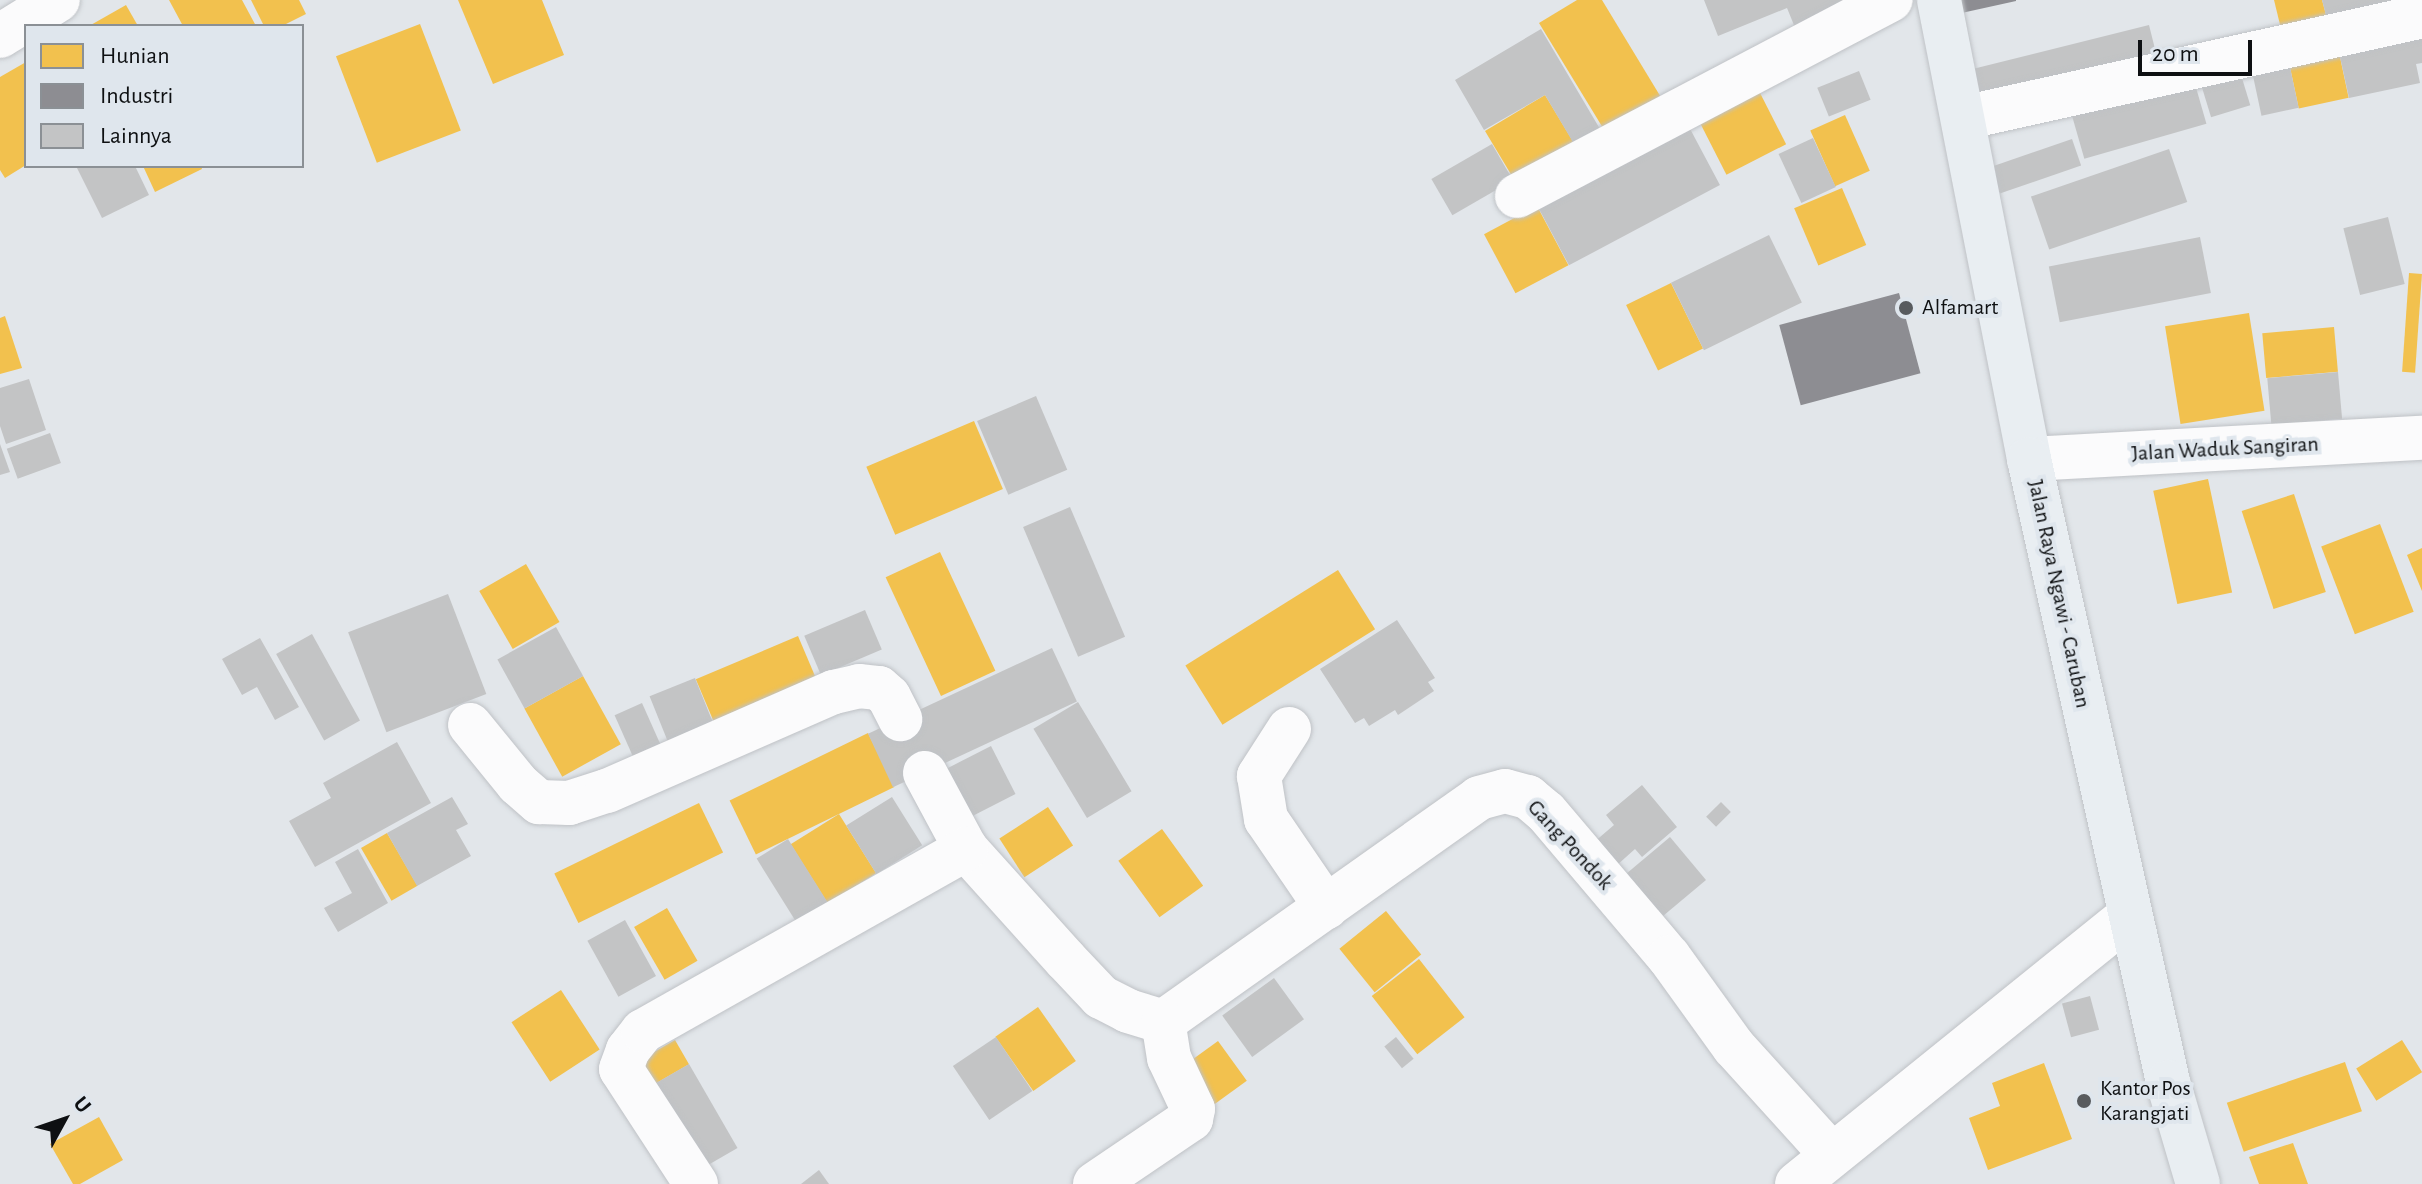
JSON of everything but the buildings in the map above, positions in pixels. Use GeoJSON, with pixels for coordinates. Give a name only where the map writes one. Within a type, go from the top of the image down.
{"type":"FeatureCollection","features":[{"type":"Feature","properties":{"kind":"highway","name":"Jalan Raya Ngawi - Caruban"},"geometry":{"type":"LineString","coordinates":[[1939,0],[2029,459],[2168,1082],[2198,1184]]}},
{"type":"Feature","properties":{"kind":"street"},"geometry":{"type":"LineString","coordinates":[[0,36],[58,0]]}},
{"type":"Feature","properties":{"kind":"street"},"geometry":{"type":"LineString","coordinates":[[1517,196],[1891,0]]}},
{"type":"Feature","properties":{"kind":"street"},"geometry":{"type":"LineString","coordinates":[[1963,118],[2422,16]]}},
{"type":"Feature","properties":{"kind":"street","name":"Jalan Waduk Sangiran"},"geometry":{"type":"LineString","coordinates":[[2029,459],[2422,438]]}},
{"type":"Feature","properties":{"kind":"street"},"geometry":{"type":"LineString","coordinates":[[470,725],[518,784],[539,802],[569,803],[607,791],[834,692],[859,686],[879,688],[889,697],[900,719]]}},
{"type":"Feature","properties":{"kind":"street"},"geometry":{"type":"LineString","coordinates":[[1289,729],[1259,776],[1266,819],[1326,907]]}},
{"type":"Feature","properties":{"kind":"street"},"geometry":{"type":"LineString","coordinates":[[925,773],[966,849],[1101,997],[1128,1011],[1163,1022],[1169,1058],[1193,1109],[1191,1119],[1095,1184]]}},
{"type":"Feature","properties":{"kind":"street","name":"Gang Pondok"},"geometry":{"type":"LineString","coordinates":[[1163,1022],[1479,798],[1505,791],[1528,797],[1546,812],[1669,957],[1734,1047],[1831,1154]]}},
{"type":"Feature","properties":{"kind":"street"},"geometry":{"type":"LineString","coordinates":[[696,1184],[621,1069],[635,1040],[661,1018],[966,849]]}},
{"type":"Feature","properties":{"kind":"street"},"geometry":{"type":"LineString","coordinates":[[1797,1184],[2130,915]]}},
{"type":"Feature","properties":{"kind":"place","name":"Alfamart"},"geometry":{"type":"Point","coordinates":[1906,308]}},
{"type":"Feature","properties":{"kind":"place","name":"Kantor Pos Karangjati"},"geometry":{"type":"Point","coordinates":[2084,1101]}}]}
